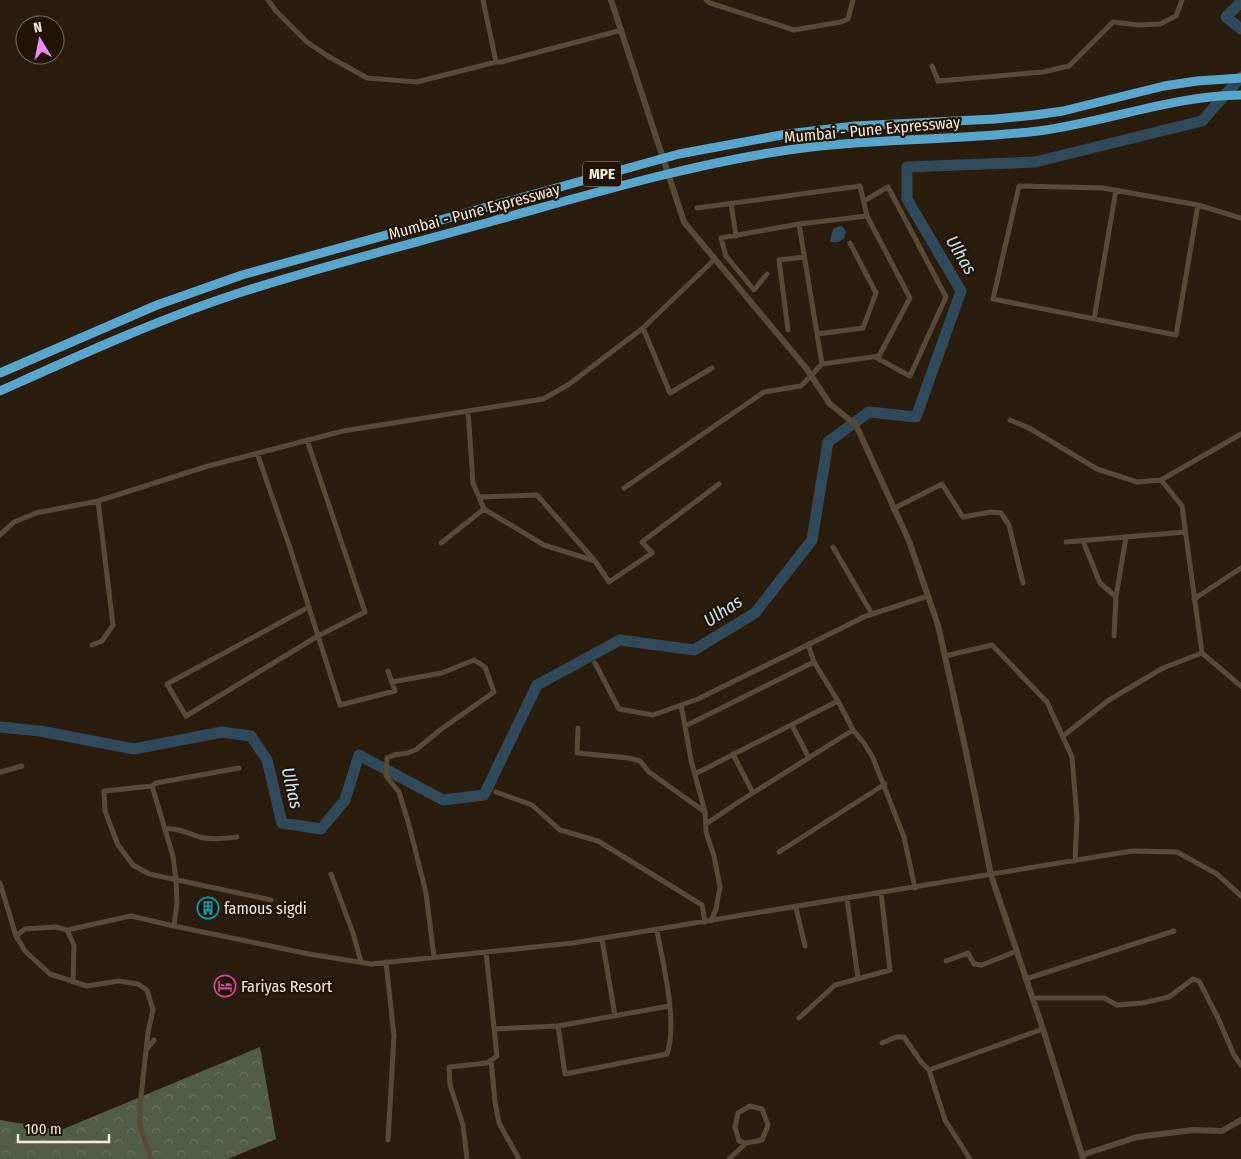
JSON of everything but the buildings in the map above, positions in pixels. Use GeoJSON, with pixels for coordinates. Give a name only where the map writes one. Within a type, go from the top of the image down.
{"type":"FeatureCollection","features":[{"type":"Feature","properties":{"kind":"highway","name":"Mumbai - Pune Expressway"},"geometry":{"type":"LineString","coordinates":[[0,373],[157,305],[242,275],[679,154],[787,134],[855,126],[995,119],[1063,111],[1164,86],[1241,78]]}},
{"type":"Feature","properties":{"kind":"highway","name":"Mumbai - Pune Expressway"},"geometry":{"type":"LineString","coordinates":[[0,390],[163,320],[247,290],[683,170],[789,150],[856,142],[996,135],[1056,128],[1167,102],[1202,97],[1241,95]]}},
{"type":"Feature","properties":{"kind":"street"},"geometry":{"type":"LineString","coordinates":[[268,0],[276,12],[307,42],[367,78],[417,82],[622,30]]}},
{"type":"Feature","properties":{"kind":"street"},"geometry":{"type":"LineString","coordinates":[[483,0],[496,62]]}},
{"type":"Feature","properties":{"kind":"street"},"geometry":{"type":"LineString","coordinates":[[611,0],[684,222],[806,368],[830,404],[856,425],[909,541],[938,625],[966,747],[990,875],[1033,998],[1083,1157],[1137,1137],[1193,1130],[1222,1131],[1241,1120]]}},
{"type":"Feature","properties":{"kind":"street"},"geometry":{"type":"LineString","coordinates":[[706,0],[710,3],[794,30],[841,22],[848,19],[852,0]]}},
{"type":"Feature","properties":{"kind":"street"},"geometry":{"type":"LineString","coordinates":[[932,66],[938,81],[1043,72],[1069,66],[1113,22],[1138,25],[1160,24],[1176,16],[1182,0]]}},
{"type":"Feature","properties":{"kind":"street"},"geometry":{"type":"LineString","coordinates":[[624,488],[764,392],[801,386],[822,364],[879,356],[910,298],[867,216],[860,186],[697,208]]}},
{"type":"Feature","properties":{"kind":"street"},"geometry":{"type":"LineString","coordinates":[[1198,205],[1176,335],[994,299],[1019,186],[1103,188],[1198,205],[1241,218]]}},
{"type":"Feature","properties":{"kind":"street"},"geometry":{"type":"LineString","coordinates":[[864,201],[888,187],[946,297],[910,376],[875,357]]}},
{"type":"Feature","properties":{"kind":"street"},"geometry":{"type":"LineString","coordinates":[[1094,319],[1116,190]]}},
{"type":"Feature","properties":{"kind":"street"},"geometry":{"type":"LineString","coordinates":[[731,203],[736,236]]}},
{"type":"Feature","properties":{"kind":"street"},"geometry":{"type":"LineString","coordinates":[[767,274],[754,290],[726,256],[721,238],[799,224],[867,216]]}},
{"type":"Feature","properties":{"kind":"street"},"geometry":{"type":"LineString","coordinates":[[799,224],[822,364]]}},
{"type":"Feature","properties":{"kind":"street"},"geometry":{"type":"LineString","coordinates":[[817,334],[863,328],[876,293],[850,243]]}},
{"type":"Feature","properties":{"kind":"street"},"geometry":{"type":"LineString","coordinates":[[788,330],[779,260],[804,257]]}},
{"type":"Feature","properties":{"kind":"street"},"geometry":{"type":"LineString","coordinates":[[0,535],[14,522],[36,513],[98,502],[208,466],[343,431],[544,400],[568,386],[643,328],[715,259]]}},
{"type":"Feature","properties":{"kind":"street"},"geometry":{"type":"LineString","coordinates":[[643,328],[670,392],[712,368]]}},
{"type":"Feature","properties":{"kind":"street"},"geometry":{"type":"LineString","coordinates":[[468,411],[473,483],[484,509],[544,545],[595,561]]}},
{"type":"Feature","properties":{"kind":"street"},"geometry":{"type":"LineString","coordinates":[[1010,420],[1030,428],[1097,469],[1136,482],[1160,480],[1241,434]]}},
{"type":"Feature","properties":{"kind":"street"},"geometry":{"type":"LineString","coordinates":[[307,440],[365,612],[318,636],[186,716],[167,684],[309,607]]}},
{"type":"Feature","properties":{"kind":"street"},"geometry":{"type":"LineString","coordinates":[[257,453],[340,705],[395,691],[388,671]]}},
{"type":"Feature","properties":{"kind":"street"},"geometry":{"type":"LineString","coordinates":[[1160,480],[1182,506],[1202,653],[1241,686]]}},
{"type":"Feature","properties":{"kind":"street"},"geometry":{"type":"LineString","coordinates":[[479,497],[537,495],[595,561],[610,582],[652,553],[642,542],[719,484]]}},
{"type":"Feature","properties":{"kind":"street"},"geometry":{"type":"LineString","coordinates":[[893,508],[942,484],[964,517],[991,512],[1001,513],[1009,525],[1023,583]]}},
{"type":"Feature","properties":{"kind":"street"},"geometry":{"type":"LineString","coordinates":[[92,645],[102,640],[113,625],[98,502]]}},
{"type":"Feature","properties":{"kind":"street"},"geometry":{"type":"LineString","coordinates":[[441,543],[484,509]]}},
{"type":"Feature","properties":{"kind":"street"},"geometry":{"type":"LineString","coordinates":[[1066,542],[1185,532]]}},
{"type":"Feature","properties":{"kind":"street"},"geometry":{"type":"LineString","coordinates":[[1114,636],[1116,598],[1126,537]]}},
{"type":"Feature","properties":{"kind":"street"},"geometry":{"type":"LineString","coordinates":[[1083,541],[1100,583],[1116,598]]}},
{"type":"Feature","properties":{"kind":"street"},"geometry":{"type":"LineString","coordinates":[[833,547],[872,614]]}},
{"type":"Feature","properties":{"kind":"street"},"geometry":{"type":"LineString","coordinates":[[1194,599],[1241,568]]}},
{"type":"Feature","properties":{"kind":"street"},"geometry":{"type":"LineString","coordinates":[[595,663],[619,709],[653,715],[698,699],[872,614],[928,596]]}},
{"type":"Feature","properties":{"kind":"street"},"geometry":{"type":"LineString","coordinates":[[808,644],[814,662],[853,730],[873,758],[885,784],[904,837],[915,888]]}},
{"type":"Feature","properties":{"kind":"street"},"geometry":{"type":"LineString","coordinates":[[945,656],[992,644],[1047,702],[1072,757],[1077,818],[1075,861]]}},
{"type":"Feature","properties":{"kind":"street"},"geometry":{"type":"LineString","coordinates":[[1063,736],[1109,700],[1164,668],[1202,653]]}},
{"type":"Feature","properties":{"kind":"street"},"geometry":{"type":"LineString","coordinates":[[392,682],[442,674],[474,660],[485,667],[494,692],[440,730],[418,749],[408,754],[394,755],[387,758],[386,776],[399,792],[410,825],[426,893],[434,957]]}},
{"type":"Feature","properties":{"kind":"street"},"geometry":{"type":"LineString","coordinates":[[685,726],[814,662]]}},
{"type":"Feature","properties":{"kind":"street"},"geometry":{"type":"LineString","coordinates":[[695,774],[838,701]]}},
{"type":"Feature","properties":{"kind":"street"},"geometry":{"type":"LineString","coordinates":[[681,705],[691,760],[705,812],[706,832],[714,856],[720,887],[716,909],[708,922]]}},
{"type":"Feature","properties":{"kind":"street"},"geometry":{"type":"LineString","coordinates":[[792,725],[809,758]]}},
{"type":"Feature","properties":{"kind":"street"},"geometry":{"type":"LineString","coordinates":[[578,728],[577,754],[630,758],[640,761],[649,772],[705,812]]}},
{"type":"Feature","properties":{"kind":"street"},"geometry":{"type":"LineString","coordinates":[[706,824],[853,730]]}},
{"type":"Feature","properties":{"kind":"street"},"geometry":{"type":"LineString","coordinates":[[733,754],[753,793]]}},
{"type":"Feature","properties":{"kind":"street"},"geometry":{"type":"LineString","coordinates":[[0,772],[22,766]]}},
{"type":"Feature","properties":{"kind":"street"},"geometry":{"type":"LineString","coordinates":[[239,768],[156,783],[152,786],[104,790],[105,811],[118,845],[133,865],[149,874],[271,900]]}},
{"type":"Feature","properties":{"kind":"street"},"geometry":{"type":"LineString","coordinates":[[779,852],[885,784]]}},
{"type":"Feature","properties":{"kind":"street"},"geometry":{"type":"LineString","coordinates":[[152,786],[173,856],[177,903],[174,926]]}},
{"type":"Feature","properties":{"kind":"street"},"geometry":{"type":"LineString","coordinates":[[496,792],[532,805],[560,830],[598,841],[685,894],[702,905],[708,922]]}},
{"type":"Feature","properties":{"kind":"street"},"geometry":{"type":"LineString","coordinates":[[166,829],[172,828],[205,838],[238,837]]}},
{"type":"Feature","properties":{"kind":"street"},"geometry":{"type":"LineString","coordinates":[[16,936],[25,929],[56,927],[67,930],[131,916],[309,954],[371,964],[602,939],[1132,851],[1177,852],[1216,874],[1241,896]]}},
{"type":"Feature","properties":{"kind":"street"},"geometry":{"type":"LineString","coordinates":[[331,874],[353,933],[361,962]]}},
{"type":"Feature","properties":{"kind":"street"},"geometry":{"type":"LineString","coordinates":[[0,883],[16,936],[25,951],[50,974],[86,986],[120,981],[138,984],[147,990],[153,1010],[148,1032],[140,1106],[140,1126],[151,1159]]}},
{"type":"Feature","properties":{"kind":"street"},"geometry":{"type":"LineString","coordinates":[[799,1018],[835,985],[890,970],[881,893]]}},
{"type":"Feature","properties":{"kind":"street"},"geometry":{"type":"LineString","coordinates":[[847,899],[858,978]]}},
{"type":"Feature","properties":{"kind":"street"},"geometry":{"type":"LineString","coordinates":[[796,908],[805,946]]}},
{"type":"Feature","properties":{"kind":"street"},"geometry":{"type":"LineString","coordinates":[[67,930],[74,945],[73,982]]}},
{"type":"Feature","properties":{"kind":"street"},"geometry":{"type":"LineString","coordinates":[[558,1026],[565,1074],[667,1054],[670,1045],[669,1036],[672,1030],[657,930]]}},
{"type":"Feature","properties":{"kind":"street"},"geometry":{"type":"LineString","coordinates":[[1026,979],[1174,931]]}},
{"type":"Feature","properties":{"kind":"street"},"geometry":{"type":"LineString","coordinates":[[602,939],[616,1016]]}},
{"type":"Feature","properties":{"kind":"street"},"geometry":{"type":"LineString","coordinates":[[467,1159],[463,1125],[450,1085],[449,1067],[487,1063],[497,1056],[486,952]]}},
{"type":"Feature","properties":{"kind":"street"},"geometry":{"type":"LineString","coordinates":[[946,961],[968,953],[974,964],[982,965],[1017,952]]}},
{"type":"Feature","properties":{"kind":"street"},"geometry":{"type":"LineString","coordinates":[[386,962],[394,1036],[388,1140]]}},
{"type":"Feature","properties":{"kind":"street"},"geometry":{"type":"LineString","coordinates":[[1033,998],[1104,998],[1117,1005],[1142,1003],[1169,997],[1193,978],[1199,981],[1234,1055],[1241,1065]]}},
{"type":"Feature","properties":{"kind":"street"},"geometry":{"type":"LineString","coordinates":[[494,1029],[558,1026],[669,1006]]}},
{"type":"Feature","properties":{"kind":"street"},"geometry":{"type":"LineString","coordinates":[[929,1070],[1043,1029]]}},
{"type":"Feature","properties":{"kind":"street"},"geometry":{"type":"LineString","coordinates":[[882,1043],[896,1037],[904,1037],[921,1062],[929,1070],[944,1120],[970,1159]]}},
{"type":"Feature","properties":{"kind":"street"},"geometry":{"type":"LineString","coordinates":[[147,1049],[154,1040]]}},
{"type":"Feature","properties":{"kind":"street"},"geometry":{"type":"LineString","coordinates":[[491,1060],[499,1123],[519,1159]]}},
{"type":"Feature","properties":{"kind":"street"},"geometry":{"type":"LineString","coordinates":[[729,1159],[746,1143],[762,1140],[768,1125],[762,1109],[750,1106],[738,1113],[735,1127],[739,1141],[746,1143]]}},
{"type":"Feature","properties":{"kind":"green space"},"geometry":{"type":"Polygon","coordinates":[[[260,1047],[276,1139],[228,1159],[0,1159],[0,1120],[61,1130],[260,1047]]]}},
{"type":"Feature","properties":{"kind":"water"},"geometry":{"type":"Polygon","coordinates":[[[840,226],[846,232],[844,238],[837,242],[830,241],[833,229],[840,226]]]}},
{"type":"Feature","properties":{"kind":"waterway","name":"Ulhas"},"geometry":{"type":"LineString","coordinates":[[1241,2],[1226,17],[1241,29]]}},
{"type":"Feature","properties":{"kind":"waterway","name":"Ulhas"},"geometry":{"type":"LineString","coordinates":[[0,727],[40,731],[134,749],[222,732],[251,736],[267,760],[282,823],[321,829],[345,800],[359,755],[443,800],[484,795],[537,685],[620,640],[694,650],[755,613],[812,540],[828,442],[869,412],[916,417],[961,291],[907,199],[907,167],[1035,162],[1202,121],[1241,77]]}},
{"type":"Feature","properties":{"kind":"place","name":"famous sigdi"},"geometry":{"type":"Point","coordinates":[208,908]}},
{"type":"Feature","properties":{"kind":"place","name":"Fariyas Resort"},"geometry":{"type":"Point","coordinates":[225,986]}}]}
